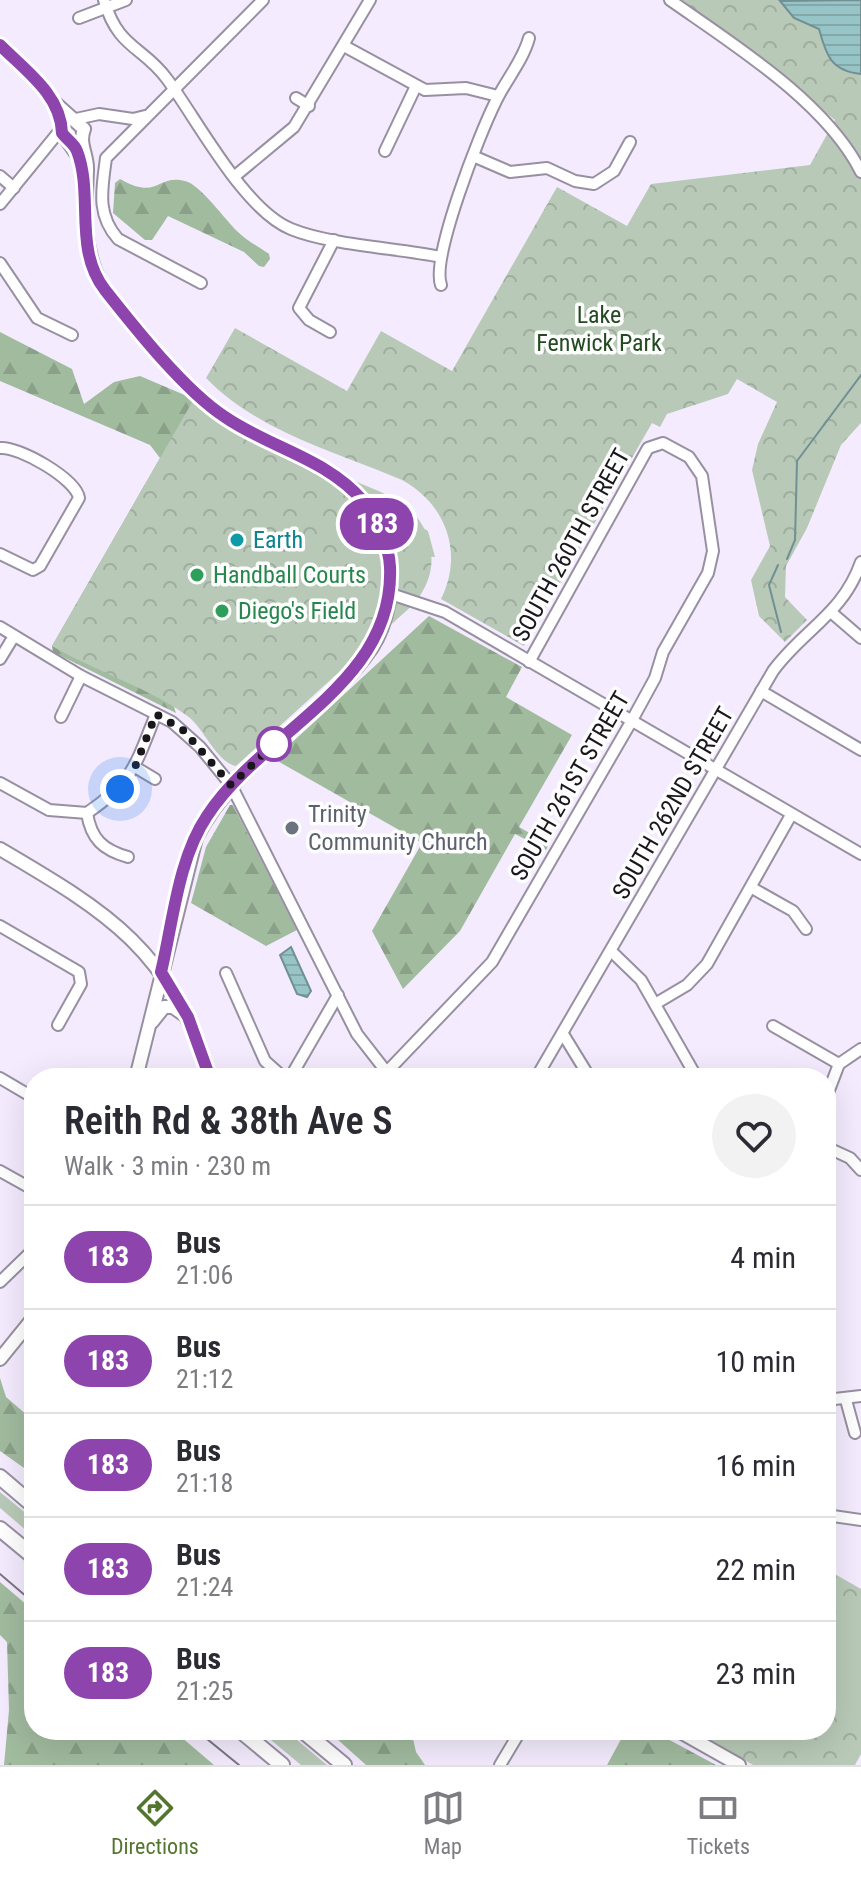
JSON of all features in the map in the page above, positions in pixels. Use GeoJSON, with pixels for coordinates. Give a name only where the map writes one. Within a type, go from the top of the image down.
{"type":"FeatureCollection","features":[{"type":"Feature","properties":{"kind":"highway"},"geometry":{"type":"LineString","coordinates":[[0,1477],[24,1497]]}},
{"type":"Feature","properties":{"kind":"highway"},"geometry":{"type":"LineString","coordinates":[[0,1529],[24,1549]]}},
{"type":"Feature","properties":{"kind":"highway"},"geometry":{"type":"LineString","coordinates":[[252,1740],[282,1765]]}},
{"type":"Feature","properties":{"kind":"highway"},"geometry":{"type":"LineString","coordinates":[[314,1740],[344,1765]]}},
{"type":"Feature","properties":{"kind":"main road"},"geometry":{"type":"LineString","coordinates":[[0,45],[55,103],[77,136],[87,168],[85,234],[93,268],[102,286],[198,395],[223,416],[327,469],[359,496],[379,527],[385,546],[391,594],[379,633],[356,668],[231,785],[207,816],[196,838],[138,1068]]}},
{"type":"Feature","properties":{"kind":"main road"},"geometry":{"type":"LineString","coordinates":[[67,123],[83,125],[77,136]]}},
{"type":"Feature","properties":{"kind":"main road"},"geometry":{"type":"LineString","coordinates":[[0,849],[81,896],[127,934],[161,972],[188,1017],[206,1068]]}},
{"type":"Feature","properties":{"kind":"main road"},"geometry":{"type":"LineString","coordinates":[[127,934],[155,946],[163,941],[173,922]]}},
{"type":"Feature","properties":{"kind":"main road"},"geometry":{"type":"LineString","coordinates":[[144,1043],[160,1009],[173,1007],[188,1017]]}},
{"type":"Feature","properties":{"kind":"main road"},"geometry":{"type":"LineString","coordinates":[[0,1359],[24,1329]]}},
{"type":"Feature","properties":{"kind":"main road"},"geometry":{"type":"LineString","coordinates":[[695,1740],[739,1765]]}},
{"type":"Feature","properties":{"kind":"street"},"geometry":{"type":"LineString","coordinates":[[79,18],[105,5],[126,0]]}},
{"type":"Feature","properties":{"kind":"street"},"geometry":{"type":"LineString","coordinates":[[201,283],[118,239],[110,230],[102,213],[106,158],[263,0]]}},
{"type":"Feature","properties":{"kind":"street"},"geometry":{"type":"LineString","coordinates":[[235,176],[279,142],[309,106],[370,0]]}},
{"type":"Feature","properties":{"kind":"street"},"geometry":{"type":"LineString","coordinates":[[670,0],[805,103],[840,137],[861,172]]}},
{"type":"Feature","properties":{"kind":"street"},"geometry":{"type":"LineString","coordinates":[[105,5],[119,35],[163,73],[235,176],[273,220],[290,229],[334,240],[441,257]]}},
{"type":"Feature","properties":{"kind":"street"},"geometry":{"type":"LineString","coordinates":[[441,285],[441,257],[473,156],[498,96],[529,38]]}},
{"type":"Feature","properties":{"kind":"street"},"geometry":{"type":"LineString","coordinates":[[344,46],[416,86],[436,92],[466,88],[498,96]]}},
{"type":"Feature","properties":{"kind":"street"},"geometry":{"type":"LineString","coordinates":[[385,151],[416,86]]}},
{"type":"Feature","properties":{"kind":"street"},"geometry":{"type":"LineString","coordinates":[[296,98],[309,106]]}},
{"type":"Feature","properties":{"kind":"street"},"geometry":{"type":"LineString","coordinates":[[0,204],[67,123],[99,114],[133,119],[147,115]]}},
{"type":"Feature","properties":{"kind":"street"},"geometry":{"type":"LineString","coordinates":[[50,145],[77,136],[91,123],[109,116]]}},
{"type":"Feature","properties":{"kind":"street"},"geometry":{"type":"LineString","coordinates":[[473,156],[503,169],[517,172],[539,167],[585,184],[598,183],[614,171],[630,142]]}},
{"type":"Feature","properties":{"kind":"street"},"geometry":{"type":"LineString","coordinates":[[0,176],[14,188]]}},
{"type":"Feature","properties":{"kind":"street"},"geometry":{"type":"LineString","coordinates":[[330,332],[309,320],[299,308],[334,240]]}},
{"type":"Feature","properties":{"kind":"street"},"geometry":{"type":"LineString","coordinates":[[0,263],[30,311],[44,324],[72,335]]}},
{"type":"Feature","properties":{"kind":"street","name":"SOUTH 260TH STREET"},"geometry":{"type":"LineString","coordinates":[[529,662],[648,448],[656,442],[673,447],[696,463],[702,476]]}},
{"type":"Feature","properties":{"kind":"street"},"geometry":{"type":"LineString","coordinates":[[0,448],[18,450],[74,485],[78,492],[78,506],[47,560],[33,570],[0,554]]}},
{"type":"Feature","properties":{"kind":"street","name":"SOUTH 261ST STREET"},"geometry":{"type":"LineString","coordinates":[[389,1068],[492,962],[655,678],[663,652],[712,563],[710,515],[702,476]]}},
{"type":"Feature","properties":{"kind":"street","name":"SOUTH 262ND STREET"},"geometry":{"type":"LineString","coordinates":[[542,1068],[761,691],[783,657],[832,613],[851,586],[861,562]]}},
{"type":"Feature","properties":{"kind":"street"},"geometry":{"type":"LineString","coordinates":[[391,594],[445,612],[861,854]]}},
{"type":"Feature","properties":{"kind":"street"},"geometry":{"type":"LineString","coordinates":[[832,613],[861,638]]}},
{"type":"Feature","properties":{"kind":"street"},"geometry":{"type":"LineString","coordinates":[[0,627],[81,676],[183,730],[231,785],[357,1034],[379,1068]]}},
{"type":"Feature","properties":{"kind":"street"},"geometry":{"type":"LineString","coordinates":[[0,659],[14,636]]}},
{"type":"Feature","properties":{"kind":"street"},"geometry":{"type":"LineString","coordinates":[[61,717],[81,676]]}},
{"type":"Feature","properties":{"kind":"street"},"geometry":{"type":"LineString","coordinates":[[761,691],[861,750]]}},
{"type":"Feature","properties":{"kind":"street"},"geometry":{"type":"LineString","coordinates":[[0,783],[49,810],[87,813],[120,789],[135,767],[156,714]]}},
{"type":"Feature","properties":{"kind":"street"},"geometry":{"type":"LineString","coordinates":[[135,767],[155,779]]}},
{"type":"Feature","properties":{"kind":"street"},"geometry":{"type":"LineString","coordinates":[[87,813],[90,831],[97,841],[128,857]]}},
{"type":"Feature","properties":{"kind":"street"},"geometry":{"type":"LineString","coordinates":[[655,1004],[687,985],[707,964],[791,815]]}},
{"type":"Feature","properties":{"kind":"street"},"geometry":{"type":"LineString","coordinates":[[752,888],[793,911],[806,929]]}},
{"type":"Feature","properties":{"kind":"street"},"geometry":{"type":"LineString","coordinates":[[0,926],[75,968],[82,977],[78,992],[58,1025]]}},
{"type":"Feature","properties":{"kind":"street"},"geometry":{"type":"LineString","coordinates":[[611,951],[634,971],[691,1068]]}},
{"type":"Feature","properties":{"kind":"street"},"geometry":{"type":"LineString","coordinates":[[226,973],[265,1061],[274,1068]]}},
{"type":"Feature","properties":{"kind":"street"},"geometry":{"type":"LineString","coordinates":[[293,1068],[338,995]]}},
{"type":"Feature","properties":{"kind":"street"},"geometry":{"type":"LineString","coordinates":[[773,1026],[839,1064]]}},
{"type":"Feature","properties":{"kind":"street"},"geometry":{"type":"LineString","coordinates":[[563,1034],[584,1068]]}},
{"type":"Feature","properties":{"kind":"street"},"geometry":{"type":"LineString","coordinates":[[836,1072],[839,1064],[861,1049]]}},
{"type":"Feature","properties":{"kind":"street"},"geometry":{"type":"LineString","coordinates":[[0,1078],[24,1092]]}},
{"type":"Feature","properties":{"kind":"street"},"geometry":{"type":"LineString","coordinates":[[836,1152],[850,1158],[861,1170]]}},
{"type":"Feature","properties":{"kind":"street"},"geometry":{"type":"LineString","coordinates":[[0,1171],[24,1184]]}},
{"type":"Feature","properties":{"kind":"street"},"geometry":{"type":"LineString","coordinates":[[0,1282],[24,1259]]}},
{"type":"Feature","properties":{"kind":"street"},"geometry":{"type":"LineString","coordinates":[[836,1400],[861,1396]]}},
{"type":"Feature","properties":{"kind":"street"},"geometry":{"type":"LineString","coordinates":[[846,1400],[855,1433]]}},
{"type":"Feature","properties":{"kind":"street"},"geometry":{"type":"LineString","coordinates":[[836,1516],[861,1520]]}},
{"type":"Feature","properties":{"kind":"street"},"geometry":{"type":"LineString","coordinates":[[500,1765],[515,1740]]}},
{"type":"Feature","properties":{"kind":"green space","name":"Lake Fenwick Park"},"geometry":{"type":"Polygon","coordinates":[[[682,0],[861,0],[861,423],[841,445],[807,528],[786,566],[785,597],[807,620],[785,642],[759,616],[751,580],[770,546],[752,470],[758,444],[777,402],[737,379],[728,394],[667,414],[660,427],[652,423],[524,646],[441,599],[451,564],[447,531],[430,502],[417,490],[402,480],[273,426],[226,396],[206,378],[235,328],[347,391],[381,331],[452,371],[557,187],[627,226],[651,184],[810,165],[835,120],[682,0]]]}},
{"type":"Feature","properties":{"kind":"green space"},"geometry":{"type":"Polygon","coordinates":[[[120,179],[143,188],[175,180],[191,184],[233,227],[269,254],[270,259],[264,267],[259,266],[244,252],[168,216],[152,240],[145,240],[113,213],[115,183],[120,179]]]}},
{"type":"Feature","properties":{"kind":"green space"},"geometry":{"type":"Polygon","coordinates":[[[0,332],[72,369],[84,404],[114,382],[140,376],[194,399],[222,425],[269,449],[167,686],[176,713],[53,652],[52,646],[160,458],[150,445],[0,381],[0,332]]]}},
{"type":"Feature","properties":{"kind":"green space"},"geometry":{"type":"Polygon","coordinates":[[[194,399],[231,429],[273,452],[361,493],[347,478],[386,494],[408,508],[424,528],[431,550],[430,573],[416,602],[236,766],[223,759],[195,723],[176,708],[52,646],[194,399]]]}},
{"type":"Feature","properties":{"kind":"green space"},"geometry":{"type":"Polygon","coordinates":[[[420,526],[428,531],[435,557],[418,556],[403,542],[405,534],[420,526]]]}},
{"type":"Feature","properties":{"kind":"green space"},"geometry":{"type":"Polygon","coordinates":[[[332,571],[350,580],[334,608],[317,599],[332,571]]]}},
{"type":"Feature","properties":{"kind":"green space","name":"Diego's Field"},"geometry":{"type":"Polygon","coordinates":[[[209,594],[242,610],[235,627],[202,611],[209,594]]]}},
{"type":"Feature","properties":{"kind":"green space"},"geometry":{"type":"Polygon","coordinates":[[[429,616],[522,667],[506,697],[572,735],[519,827],[549,844],[546,850],[515,834],[460,931],[403,989],[372,931],[422,843],[274,759],[429,616]]]}},
{"type":"Feature","properties":{"kind":"green space"},"geometry":{"type":"Polygon","coordinates":[[[230,805],[233,805],[297,930],[266,946],[191,903],[206,847],[230,805]]]}},
{"type":"Feature","properties":{"kind":"green space"},"geometry":{"type":"Polygon","coordinates":[[[0,1378],[6,1397],[24,1412],[24,1468],[0,1451],[0,1378]]]}},
{"type":"Feature","properties":{"kind":"green space"},"geometry":{"type":"Polygon","coordinates":[[[0,1492],[24,1512],[24,1528],[0,1508],[0,1492]]]}},
{"type":"Feature","properties":{"kind":"green space"},"geometry":{"type":"Polygon","coordinates":[[[836,1575],[861,1589],[861,1754],[855,1765],[753,1765],[709,1740],[836,1740],[836,1575]]]}},
{"type":"Feature","properties":{"kind":"green space"},"geometry":{"type":"Polygon","coordinates":[[[0,1582],[24,1602],[24,1740],[185,1740],[214,1765],[4,1765],[9,1710],[7,1642],[0,1635],[0,1582]]]}},
{"type":"Feature","properties":{"kind":"green space"},"geometry":{"type":"Polygon","coordinates":[[[843,1603],[861,1613],[861,1715],[857,1716],[836,1704],[836,1613],[843,1603]]]}},
{"type":"Feature","properties":{"kind":"green space"},"geometry":{"type":"Polygon","coordinates":[[[271,1740],[297,1740],[327,1765],[301,1765],[271,1740]]]}},
{"type":"Feature","properties":{"kind":"green space"},"geometry":{"type":"Polygon","coordinates":[[[338,1740],[413,1740],[416,1752],[425,1765],[366,1765],[338,1740]]]}},
{"type":"Feature","properties":{"kind":"green space"},"geometry":{"type":"Polygon","coordinates":[[[621,1740],[670,1740],[716,1765],[607,1765],[621,1740]]]}},
{"type":"Feature","properties":{"kind":"shaded area"},"geometry":{"type":"Polygon","coordinates":[[[861,0],[861,74],[836,65],[827,54],[819,29],[794,18],[780,1],[861,0]]]}},
{"type":"Feature","properties":{"kind":"shaded area"},"geometry":{"type":"Polygon","coordinates":[[[291,947],[311,991],[307,997],[297,994],[280,955],[291,947]]]}},
{"type":"Feature","properties":{"kind":"waterway"},"geometry":{"type":"LineString","coordinates":[[787,559],[795,540],[797,461],[861,375]]}},
{"type":"Feature","properties":{"kind":"waterway"},"geometry":{"type":"LineString","coordinates":[[778,565],[769,585],[781,632]]}},
{"type":"Feature","properties":{"kind":"tram line"},"geometry":{"type":"LineString","coordinates":[[0,1574],[24,1594]]}},
{"type":"Feature","properties":{"kind":"tram line"},"geometry":{"type":"LineString","coordinates":[[208,1740],[239,1765]]}},
{"type":"Feature","properties":{"kind":"bus line","name":"183"},"geometry":{"type":"LineString","coordinates":[[0,45],[47,91],[63,122],[62,133],[77,150],[81,173],[85,178],[84,220],[88,252],[102,286],[198,395],[223,416],[327,469],[352,489],[366,504],[379,527],[390,560],[391,594],[387,611],[368,653],[347,678],[231,785],[207,816],[186,865],[161,972],[188,1017],[207,1068]]}},
{"type":"Feature","properties":{"kind":"place","name":"Earth"},"geometry":{"type":"Point","coordinates":[237,540]}},
{"type":"Feature","properties":{"kind":"place","name":"Handball Courts"},"geometry":{"type":"Point","coordinates":[197,575]}},
{"type":"Feature","properties":{"kind":"place","name":"Diego's Field"},"geometry":{"type":"Point","coordinates":[222,611]}},
{"type":"Feature","properties":{"kind":"place","name":"Trinity Community Church"},"geometry":{"type":"Point","coordinates":[292,828]}},
{"type":"Feature","properties":{"kind":"route"},"geometry":{"type":"LineString","coordinates":[[120,789],[135,767],[156,714],[183,730],[231,785],[274,744]]}}]}
